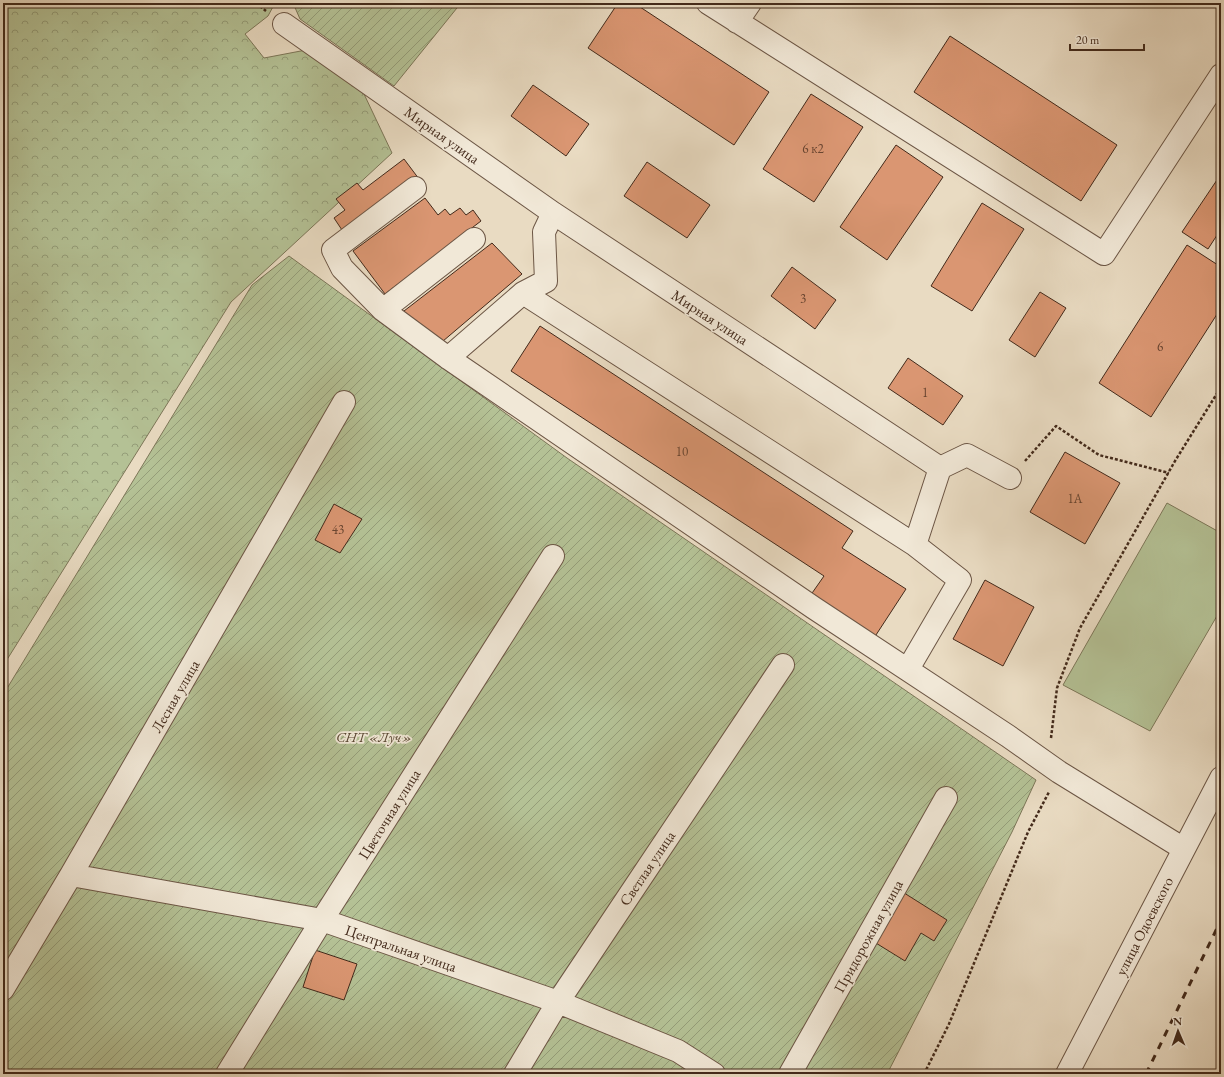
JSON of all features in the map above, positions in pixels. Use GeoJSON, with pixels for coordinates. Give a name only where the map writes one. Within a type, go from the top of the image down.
{"type":"FeatureCollection","features":[{"type":"Feature","properties":{"kind":"street"},"geometry":{"type":"LineString","coordinates":[[708,3],[1104,254],[1221,75]]}},
{"type":"Feature","properties":{"kind":"street"},"geometry":{"type":"LineString","coordinates":[[737,22],[750,3]]}},
{"type":"Feature","properties":{"kind":"street","name":"Мирная улица"},"geometry":{"type":"LineString","coordinates":[[284,24],[553,213],[940,468]]}},
{"type":"Feature","properties":{"kind":"street"},"geometry":{"type":"LineString","coordinates":[[415,188],[333,250],[342,268],[383,310],[448,358],[594,459],[814,608],[908,669],[1055,769],[1184,848]]}},
{"type":"Feature","properties":{"kind":"street"},"geometry":{"type":"LineString","coordinates":[[448,358],[523,293],[546,280],[544,232],[553,213]]}},
{"type":"Feature","properties":{"kind":"street"},"geometry":{"type":"LineString","coordinates":[[383,310],[474,239]]}},
{"type":"Feature","properties":{"kind":"street"},"geometry":{"type":"LineString","coordinates":[[523,293],[915,545],[960,580],[908,669]]}},
{"type":"Feature","properties":{"kind":"street","name":"Лесная улица"},"geometry":{"type":"LineString","coordinates":[[3,989],[71,875],[344,402]]}},
{"type":"Feature","properties":{"kind":"street"},"geometry":{"type":"LineString","coordinates":[[915,545],[940,468],[966,455],[1010,478]]}},
{"type":"Feature","properties":{"kind":"street","name":"Цветочная улица"},"geometry":{"type":"LineString","coordinates":[[227,1074],[322,920],[553,556]]}},
{"type":"Feature","properties":{"kind":"street","name":"Светлая улица"},"geometry":{"type":"LineString","coordinates":[[516,1074],[558,1002],[783,665]]}},
{"type":"Feature","properties":{"kind":"street","name":"улица Одоевского"},"geometry":{"type":"LineString","coordinates":[[1067,1074],[1221,778]]}},
{"type":"Feature","properties":{"kind":"street","name":"Придорожная улица"},"geometry":{"type":"LineString","coordinates":[[790,1074],[946,798]]}},
{"type":"Feature","properties":{"kind":"street","name":"Центральная улица"},"geometry":{"type":"LineString","coordinates":[[71,875],[322,920],[558,1002],[678,1051],[714,1074]]}},
{"type":"Feature","properties":{"kind":"path"},"geometry":{"type":"LineString","coordinates":[[924,1074],[949,1024],[1055,769],[1051,733],[1057,688],[1080,628],[1169,473],[1221,388]]}},
{"type":"Feature","properties":{"kind":"path"},"geometry":{"type":"LineString","coordinates":[[1010,478],[1056,426],[1099,455],[1169,473]]}},
{"type":"Feature","properties":{"kind":"green space"},"geometry":{"type":"Polygon","coordinates":[[[3,3],[275,3],[268,16],[245,34],[264,58],[306,50],[364,94],[392,153],[231,302],[3,666],[3,3]]]}},
{"type":"Feature","properties":{"kind":"green space"},"geometry":{"type":"Polygon","coordinates":[[[293,3],[461,3],[394,86],[300,19],[293,3]]]}},
{"type":"Feature","properties":{"kind":"green space","name":"СНТ «Луч»"},"geometry":{"type":"Polygon","coordinates":[[[289,256],[567,458],[1036,780],[1012,832],[887,1074],[3,1074],[3,695],[252,285],[289,256]]]}},
{"type":"Feature","properties":{"kind":"green space"},"geometry":{"type":"Polygon","coordinates":[[[1167,503],[1221,533],[1221,609],[1150,731],[1063,685],[1167,503]]]}},
{"type":"Feature","properties":{"kind":"building"},"geometry":{"type":"Polygon","coordinates":[[[618,3],[634,3],[769,92],[734,145],[588,48],[618,3]]]}},
{"type":"Feature","properties":{"kind":"building"},"geometry":{"type":"Polygon","coordinates":[[[950,36],[1117,145],[1081,201],[914,92],[950,36]]]}},
{"type":"Feature","properties":{"kind":"building"},"geometry":{"type":"Polygon","coordinates":[[[533,85],[589,124],[566,156],[511,116],[533,85]]]}},
{"type":"Feature","properties":{"kind":"building"},"geometry":{"type":"Polygon","coordinates":[[[811,94],[863,127],[814,202],[763,169],[811,94]]]}},
{"type":"Feature","properties":{"kind":"building"},"geometry":{"type":"Polygon","coordinates":[[[896,145],[943,177],[887,260],[840,227],[896,145]]]}},
{"type":"Feature","properties":{"kind":"building"},"geometry":{"type":"Polygon","coordinates":[[[404,159],[419,179],[344,233],[334,218],[345,210],[336,199],[357,183],[363,190],[404,159]]]}},
{"type":"Feature","properties":{"kind":"building"},"geometry":{"type":"Polygon","coordinates":[[[647,162],[710,205],[687,238],[624,196],[647,162]]]}},
{"type":"Feature","properties":{"kind":"building"},"geometry":{"type":"Polygon","coordinates":[[[1221,174],[1221,229],[1208,249],[1182,232],[1221,174]]]}},
{"type":"Feature","properties":{"kind":"building"},"geometry":{"type":"Polygon","coordinates":[[[425,198],[438,215],[445,209],[450,215],[460,208],[466,215],[473,210],[481,221],[385,294],[353,251],[425,198]]]}},
{"type":"Feature","properties":{"kind":"building"},"geometry":{"type":"Polygon","coordinates":[[[982,203],[1024,229],[972,311],[931,286],[982,203]]]}},
{"type":"Feature","properties":{"kind":"building"},"geometry":{"type":"Polygon","coordinates":[[[492,243],[522,274],[436,347],[418,329],[404,311],[492,243]]]}},
{"type":"Feature","properties":{"kind":"building"},"geometry":{"type":"Polygon","coordinates":[[[1187,245],[1221,267],[1221,308],[1151,417],[1099,383],[1187,245]]]}},
{"type":"Feature","properties":{"kind":"building"},"geometry":{"type":"Polygon","coordinates":[[[792,267],[836,300],[815,329],[771,296],[792,267]]]}},
{"type":"Feature","properties":{"kind":"building"},"geometry":{"type":"Polygon","coordinates":[[[1040,292],[1066,308],[1035,357],[1009,340],[1040,292]]]}},
{"type":"Feature","properties":{"kind":"building"},"geometry":{"type":"Polygon","coordinates":[[[540,326],[853,531],[842,548],[906,589],[874,638],[810,596],[824,576],[511,371],[540,326]]]}},
{"type":"Feature","properties":{"kind":"building"},"geometry":{"type":"Polygon","coordinates":[[[908,358],[963,396],[943,425],[888,388],[908,358]]]}},
{"type":"Feature","properties":{"kind":"building"},"geometry":{"type":"Polygon","coordinates":[[[1065,452],[1120,483],[1085,544],[1030,512],[1065,452]]]}},
{"type":"Feature","properties":{"kind":"building"},"geometry":{"type":"Polygon","coordinates":[[[334,504],[362,519],[340,553],[315,540],[334,504]]]}},
{"type":"Feature","properties":{"kind":"building"},"geometry":{"type":"Polygon","coordinates":[[[985,580],[1034,607],[1003,666],[953,639],[985,580]]]}},
{"type":"Feature","properties":{"kind":"building"},"geometry":{"type":"Polygon","coordinates":[[[901,891],[947,920],[934,941],[921,933],[905,961],[871,940],[901,891]]]}},
{"type":"Feature","properties":{"kind":"building"},"geometry":{"type":"Polygon","coordinates":[[[315,950],[357,964],[344,1000],[303,987],[315,950]]]}},
{"type":"Feature","properties":{"kind":"railway"},"geometry":{"type":"LineString","coordinates":[[1146,1074],[1221,920]]}}]}
